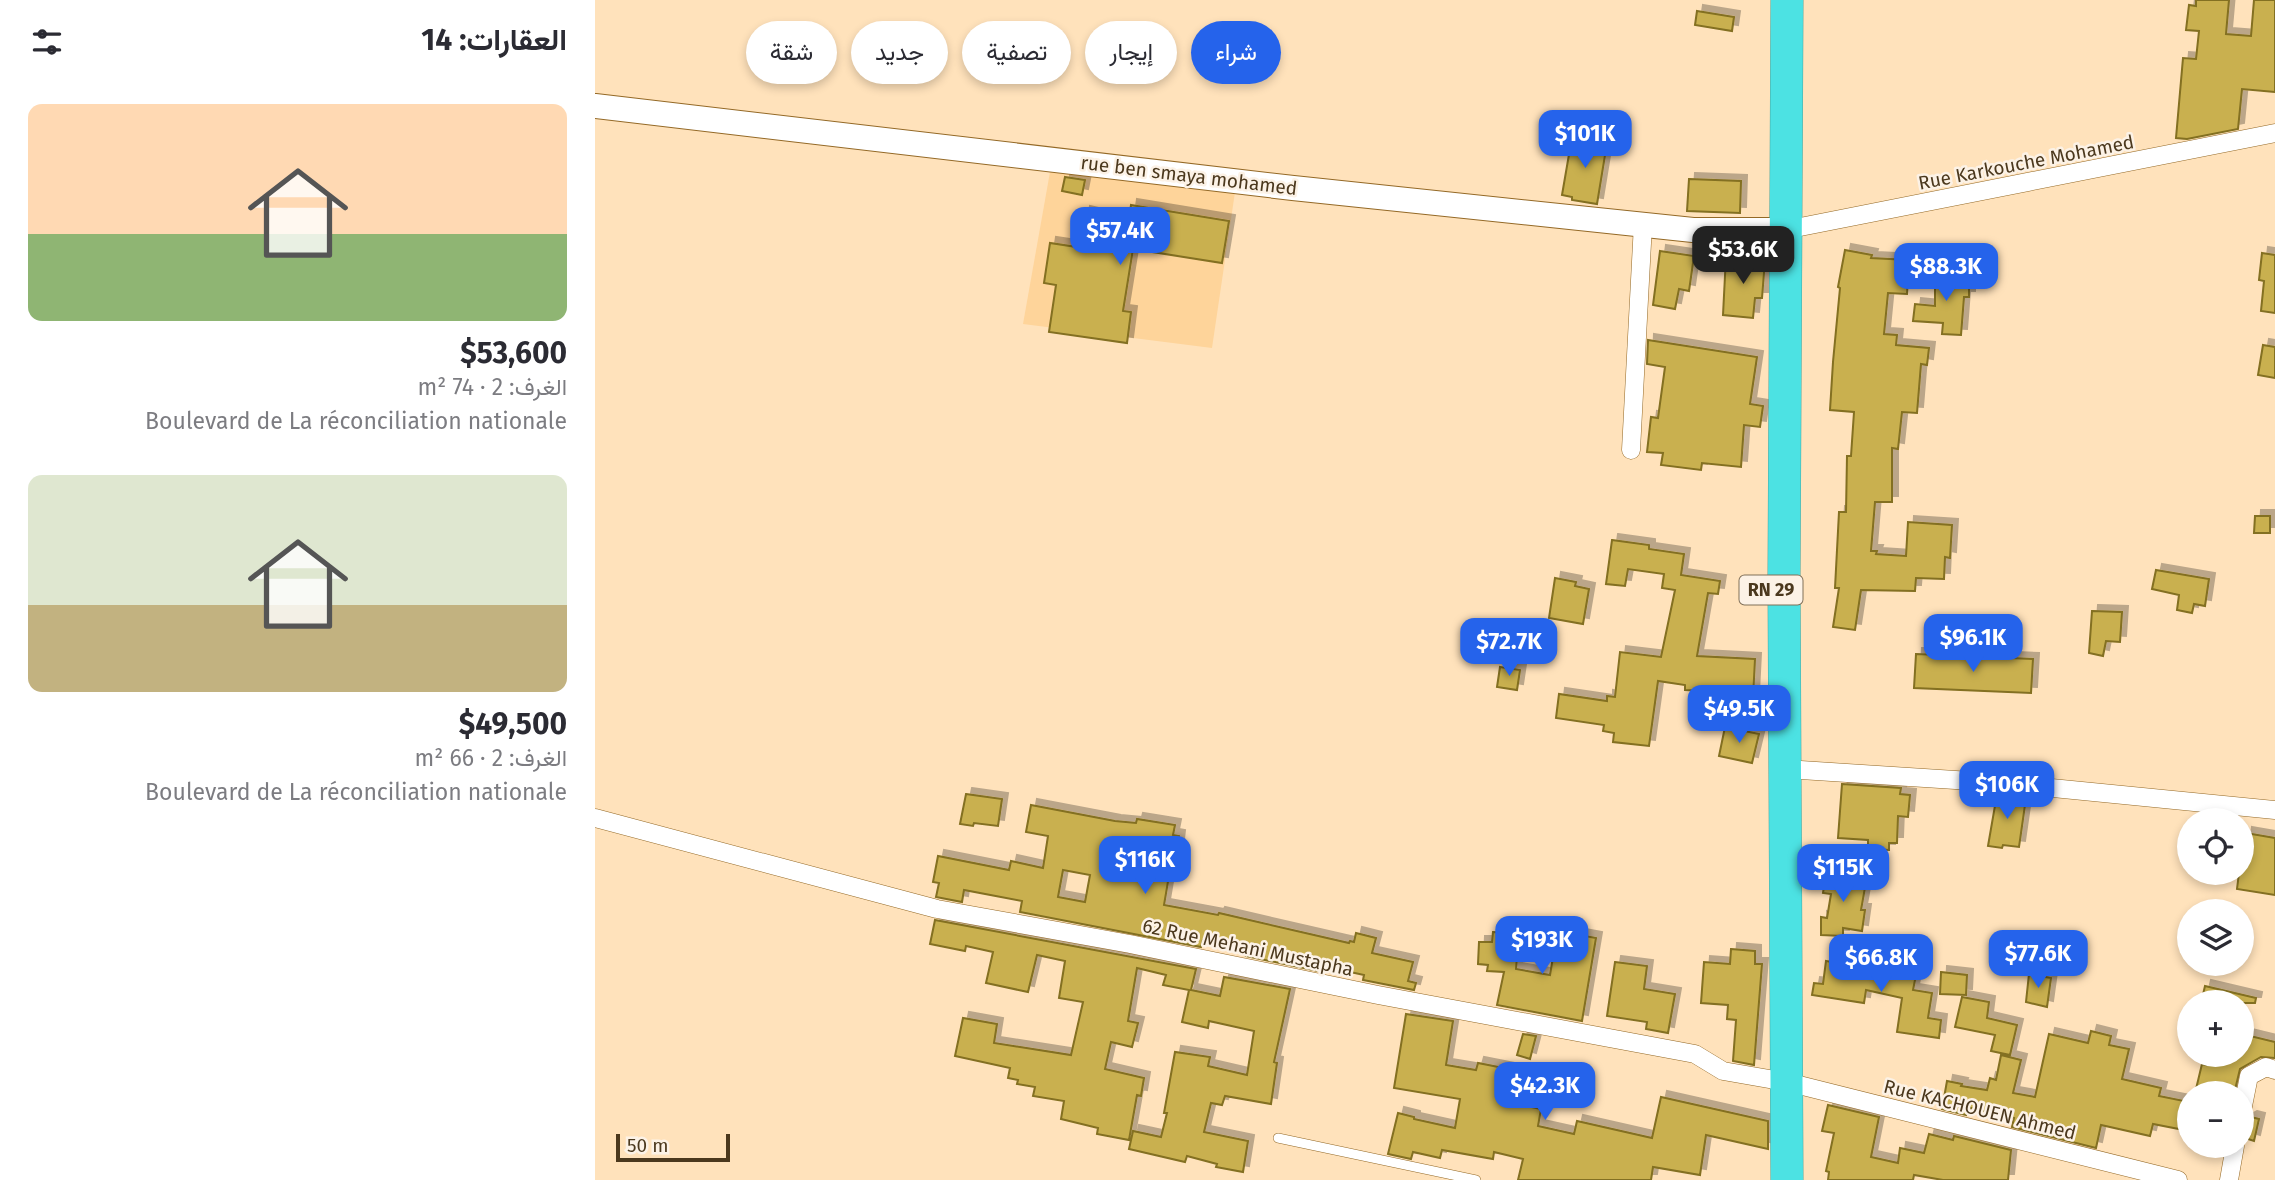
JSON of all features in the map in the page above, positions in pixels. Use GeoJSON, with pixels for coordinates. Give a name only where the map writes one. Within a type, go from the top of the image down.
{"type":"FeatureCollection","features":[{"type":"Feature","properties":{"kind":"highway","name":"RN 29"},"geometry":{"type":"LineString","coordinates":[[1770,0],[1778,230],[1785,769],[1779,1081],[1771,1180]]}},
{"type":"Feature","properties":{"kind":"highway","name":"RN 29"},"geometry":{"type":"LineString","coordinates":[[1787,0],[1778,230],[1779,1081],[1787,1180]]}},
{"type":"Feature","properties":{"kind":"street","name":"rue ben smaya mohamed"},"geometry":{"type":"LineString","coordinates":[[595,106],[1293,188],[1643,225],[1693,230],[1778,230]]}},
{"type":"Feature","properties":{"kind":"street","name":"Rue Karkouche Mohamed"},"geometry":{"type":"LineString","coordinates":[[1778,230],[2275,133]]}},
{"type":"Feature","properties":{"kind":"street"},"geometry":{"type":"LineString","coordinates":[[1630,450],[1643,225]]}},
{"type":"Feature","properties":{"kind":"street"},"geometry":{"type":"LineString","coordinates":[[1785,769],[2002,783],[2275,810]]}},
{"type":"Feature","properties":{"kind":"street","name":"62 Rue Mehani Mustapha"},"geometry":{"type":"LineString","coordinates":[[595,818],[937,909],[1695,1054],[1723,1071],[1779,1081]]}},
{"type":"Feature","properties":{"kind":"street"},"geometry":{"type":"LineString","coordinates":[[2248,1081],[2249,1076],[2266,1067],[2275,1070]]}},
{"type":"Feature","properties":{"kind":"street","name":"Rue KACHOUEN Ahmed"},"geometry":{"type":"LineString","coordinates":[[1779,1081],[2178,1180]]}},
{"type":"Feature","properties":{"kind":"street"},"geometry":{"type":"LineString","coordinates":[[2229,1180],[2233,1158]]}},
{"type":"Feature","properties":{"kind":"lane"},"geometry":{"type":"LineString","coordinates":[[1277,1138],[1476,1180]]}},
{"type":"Feature","properties":{"kind":"shaded area"},"geometry":{"type":"Polygon","coordinates":[[[1050,172],[1235,192],[1212,348],[1023,324],[1050,172]]]}},
{"type":"Feature","properties":{"kind":"building"},"geometry":{"type":"Polygon","coordinates":[[[2196,0],[2229,0],[2226,34],[2251,36],[2254,0],[2275,0],[2275,92],[2242,89],[2238,129],[2187,139],[2176,138],[2183,58],[2196,59],[2199,31],[2186,30],[2189,5],[2196,6],[2196,0]]]}},
{"type":"Feature","properties":{"kind":"building"},"geometry":{"type":"Polygon","coordinates":[[[1697,11],[1734,17],[1732,31],[1695,25],[1697,11]]]}},
{"type":"Feature","properties":{"kind":"building"},"geometry":{"type":"Polygon","coordinates":[[[1572,137],[1607,143],[1597,204],[1572,200],[1572,197],[1562,195],[1572,137]]]}},
{"type":"Feature","properties":{"kind":"building"},"geometry":{"type":"Polygon","coordinates":[[[1065,177],[1085,180],[1082,195],[1062,191],[1065,177]]]}},
{"type":"Feature","properties":{"kind":"building"},"geometry":{"type":"Polygon","coordinates":[[[1689,179],[1741,181],[1740,213],[1687,211],[1689,179]]]}},
{"type":"Feature","properties":{"kind":"building"},"geometry":{"type":"Polygon","coordinates":[[[1131,205],[1229,221],[1222,263],[1133,249],[1123,311],[1131,312],[1127,343],[1049,332],[1056,285],[1044,283],[1050,243],[1077,247],[1084,212],[1097,215],[1094,229],[1127,234],[1131,205]]]}},
{"type":"Feature","properties":{"kind":"building"},"geometry":{"type":"Polygon","coordinates":[[[1845,250],[1872,255],[1871,258],[1909,260],[1907,294],[1888,293],[1884,334],[1897,335],[1896,345],[1929,348],[1927,365],[1921,364],[1917,413],[1902,412],[1898,449],[1892,448],[1892,502],[1875,502],[1871,551],[1877,551],[1876,554],[1906,556],[1908,522],[1952,525],[1950,558],[1945,557],[1944,579],[1916,578],[1915,591],[1861,590],[1855,630],[1833,627],[1839,588],[1835,588],[1839,512],[1846,512],[1847,456],[1851,456],[1854,412],[1830,410],[1838,287],[1845,250]]]}},
{"type":"Feature","properties":{"kind":"building"},"geometry":{"type":"Polygon","coordinates":[[[1660,251],[1694,256],[1689,291],[1679,289],[1675,309],[1653,305],[1660,251]]]}},
{"type":"Feature","properties":{"kind":"building"},"geometry":{"type":"Polygon","coordinates":[[[2262,253],[2275,255],[2275,313],[2261,311],[2264,281],[2259,280],[2262,253]]]}},
{"type":"Feature","properties":{"kind":"building"},"geometry":{"type":"Polygon","coordinates":[[[1726,256],[1765,260],[1762,298],[1755,298],[1753,318],[1723,315],[1726,256]]]}},
{"type":"Feature","properties":{"kind":"building"},"geometry":{"type":"Polygon","coordinates":[[[1935,273],[1969,274],[1969,297],[1964,297],[1961,335],[1942,334],[1943,323],[1913,321],[1915,304],[1935,306],[1935,273]]]}},
{"type":"Feature","properties":{"kind":"building"},"geometry":{"type":"Polygon","coordinates":[[[1648,340],[1757,357],[1750,404],[1763,406],[1760,427],[1744,425],[1741,467],[1702,463],[1701,470],[1661,465],[1663,453],[1647,452],[1651,417],[1658,418],[1665,367],[1647,364],[1648,340]]]}},
{"type":"Feature","properties":{"kind":"building"},"geometry":{"type":"Polygon","coordinates":[[[2263,345],[2275,347],[2275,378],[2258,375],[2263,345]]]}},
{"type":"Feature","properties":{"kind":"building"},"geometry":{"type":"Polygon","coordinates":[[[2255,516],[2270,516],[2270,533],[2254,533],[2255,516]]]}},
{"type":"Feature","properties":{"kind":"building"},"geometry":{"type":"Polygon","coordinates":[[[1612,540],[1649,545],[1649,549],[1684,554],[1681,575],[1720,581],[1718,594],[1708,593],[1697,656],[1755,659],[1753,698],[1707,695],[1707,691],[1685,690],[1685,685],[1658,681],[1649,746],[1613,742],[1614,733],[1603,731],[1604,725],[1556,718],[1559,694],[1607,701],[1607,696],[1615,697],[1620,652],[1661,657],[1675,590],[1662,588],[1664,574],[1628,569],[1625,586],[1606,584],[1612,540]]]}},
{"type":"Feature","properties":{"kind":"building"},"geometry":{"type":"Polygon","coordinates":[[[2156,570],[2209,579],[2205,606],[2194,604],[2192,613],[2177,610],[2179,595],[2152,589],[2156,570]]]}},
{"type":"Feature","properties":{"kind":"building"},"geometry":{"type":"Polygon","coordinates":[[[1555,578],[1576,582],[1575,586],[1589,589],[1583,624],[1549,618],[1555,578]]]}},
{"type":"Feature","properties":{"kind":"building"},"geometry":{"type":"Polygon","coordinates":[[[2092,611],[2122,612],[2120,642],[2106,641],[2103,656],[2089,653],[2092,611]]]}},
{"type":"Feature","properties":{"kind":"building"},"geometry":{"type":"Polygon","coordinates":[[[1916,654],[2033,659],[2031,693],[1914,688],[1916,654]]]}},
{"type":"Feature","properties":{"kind":"building"},"geometry":{"type":"Polygon","coordinates":[[[1500,667],[1520,670],[1517,690],[1497,687],[1500,667]]]}},
{"type":"Feature","properties":{"kind":"building"},"geometry":{"type":"Polygon","coordinates":[[[1725,727],[1759,734],[1752,763],[1719,756],[1725,727]]]}},
{"type":"Feature","properties":{"kind":"building"},"geometry":{"type":"Polygon","coordinates":[[[1842,784],[1901,788],[1900,794],[1910,795],[1908,817],[1898,816],[1897,843],[1889,843],[1889,850],[1868,849],[1868,840],[1838,838],[1842,784]]]}},
{"type":"Feature","properties":{"kind":"building"},"geometry":{"type":"Polygon","coordinates":[[[966,794],[1002,799],[998,826],[960,824],[966,794]]]}},
{"type":"Feature","properties":{"kind":"building"},"geometry":{"type":"Polygon","coordinates":[[[1997,794],[2026,798],[2019,847],[1988,846],[1997,794]]]}},
{"type":"Feature","properties":{"kind":"building"},"geometry":{"type":"Polygon","coordinates":[[[1031,805],[1115,821],[1136,823],[1137,819],[1175,825],[1173,835],[1179,836],[1177,853],[1173,852],[1164,905],[1218,915],[1219,913],[1349,943],[1354,942],[1356,933],[1376,938],[1372,953],[1413,962],[1408,981],[1416,983],[1414,990],[1363,980],[1364,975],[1332,968],[1324,967],[1323,972],[1246,956],[1248,950],[1203,940],[1201,947],[1020,912],[1022,901],[964,890],[962,902],[936,897],[939,883],[933,882],[938,856],[1009,870],[1011,861],[1043,868],[1048,836],[1026,832],[1031,805]],[[1063,870],[1058,897],[1085,902],[1090,875],[1063,870]]]}},
{"type":"Feature","properties":{"kind":"building"},"geometry":{"type":"Polygon","coordinates":[[[2254,834],[2275,838],[2275,895],[2237,889],[2238,885],[2254,885],[2254,834]]]}},
{"type":"Feature","properties":{"kind":"building"},"geometry":{"type":"Polygon","coordinates":[[[1827,867],[1839,869],[1838,877],[1866,882],[1861,910],[1865,910],[1862,931],[1843,928],[1843,936],[1821,935],[1821,917],[1827,918],[1831,894],[1823,893],[1827,867]]]}},
{"type":"Feature","properties":{"kind":"building"},"geometry":{"type":"Polygon","coordinates":[[[935,920],[1196,969],[1191,990],[1220,996],[1224,977],[1290,989],[1274,1062],[1277,1063],[1271,1104],[1225,1096],[1222,1105],[1211,1103],[1204,1132],[1248,1141],[1243,1172],[1216,1167],[1217,1164],[1187,1156],[1185,1162],[1129,1149],[1133,1131],[1161,1137],[1175,1052],[1210,1057],[1208,1066],[1247,1075],[1254,1031],[1209,1021],[1208,1028],[1182,1022],[1189,990],[1163,985],[1166,975],[1137,968],[1128,1021],[1138,1023],[1132,1047],[1111,1042],[1105,1069],[1144,1078],[1141,1096],[1137,1095],[1129,1140],[1097,1134],[1098,1128],[1061,1119],[1064,1101],[1033,1096],[1035,1087],[1017,1084],[1018,1080],[1008,1078],[1010,1068],[955,1056],[963,1018],[997,1024],[994,1043],[1071,1055],[1083,1002],[1059,998],[1065,961],[1037,955],[1028,992],[986,983],[993,952],[966,946],[965,951],[930,944],[935,920]]]}},
{"type":"Feature","properties":{"kind":"building"},"geometry":{"type":"Polygon","coordinates":[[[1493,932],[1519,934],[1516,969],[1550,975],[1556,939],[1573,942],[1574,934],[1596,938],[1582,1021],[1497,1005],[1504,972],[1487,971],[1488,965],[1478,964],[1479,942],[1492,942],[1493,932]]]}},
{"type":"Feature","properties":{"kind":"building"},"geometry":{"type":"Polygon","coordinates":[[[1731,949],[1755,951],[1755,964],[1762,964],[1754,1065],[1733,1061],[1736,1020],[1727,1019],[1728,1005],[1701,1003],[1704,962],[1730,964],[1731,949]]]}},
{"type":"Feature","properties":{"kind":"building"},"geometry":{"type":"Polygon","coordinates":[[[1826,961],[1916,975],[1913,990],[1932,993],[1928,1018],[1941,1020],[1939,1038],[1897,1032],[1902,998],[1866,990],[1864,1003],[1812,995],[1814,983],[1823,984],[1826,961]]]}},
{"type":"Feature","properties":{"kind":"building"},"geometry":{"type":"Polygon","coordinates":[[[1615,962],[1647,966],[1644,989],[1675,994],[1668,1033],[1646,1029],[1647,1022],[1607,1016],[1615,962]]]}},
{"type":"Feature","properties":{"kind":"building"},"geometry":{"type":"Polygon","coordinates":[[[1941,972],[1967,975],[1966,995],[1940,994],[1941,972]]]}},
{"type":"Feature","properties":{"kind":"building"},"geometry":{"type":"Polygon","coordinates":[[[2029,974],[2051,978],[2047,1007],[2026,1002],[2029,974]]]}},
{"type":"Feature","properties":{"kind":"building"},"geometry":{"type":"Polygon","coordinates":[[[2205,986],[2222,990],[2204,990],[2205,986]]]}},
{"type":"Feature","properties":{"kind":"building"},"geometry":{"type":"Polygon","coordinates":[[[1962,997],[1989,1002],[1987,1018],[2017,1025],[2010,1055],[1991,1051],[1995,1035],[1955,1027],[1962,997]]]}},
{"type":"Feature","properties":{"kind":"building"},"geometry":{"type":"Polygon","coordinates":[[[1406,1014],[1453,1021],[1446,1065],[1476,1070],[1478,1063],[1524,1072],[1517,1104],[1541,1109],[1538,1126],[1574,1134],[1577,1121],[1652,1138],[1661,1097],[1768,1121],[1768,1149],[1706,1135],[1700,1175],[1653,1167],[1651,1180],[1518,1180],[1523,1159],[1494,1152],[1493,1159],[1442,1150],[1440,1158],[1413,1152],[1411,1159],[1388,1154],[1398,1113],[1455,1128],[1460,1099],[1394,1088],[1406,1014]]]}},
{"type":"Feature","properties":{"kind":"building"},"geometry":{"type":"Polygon","coordinates":[[[2091,1031],[2111,1036],[2109,1045],[2129,1049],[2122,1079],[2161,1088],[2159,1096],[2177,1100],[2177,1129],[2153,1124],[2150,1136],[2101,1125],[2096,1148],[2012,1127],[2014,1118],[1967,1107],[1966,1115],[1942,1109],[1947,1081],[1987,1090],[1990,1078],[1996,1080],[2001,1055],[2021,1060],[2013,1093],[2035,1097],[2049,1034],[2088,1043],[2091,1031]]]}},
{"type":"Feature","properties":{"kind":"building"},"geometry":{"type":"Polygon","coordinates":[[[1523,1034],[1536,1036],[1530,1059],[1517,1055],[1523,1034]]]}},
{"type":"Feature","properties":{"kind":"building"},"geometry":{"type":"Polygon","coordinates":[[[2254,1037],[2275,1042],[2275,1058],[2261,1057],[2254,1061],[2254,1037]]]}},
{"type":"Feature","properties":{"kind":"building"},"geometry":{"type":"Polygon","coordinates":[[[2201,1067],[2244,1067],[2240,1069],[2237,1081],[2198,1081],[2201,1067]]]}},
{"type":"Feature","properties":{"kind":"building"},"geometry":{"type":"Polygon","coordinates":[[[1828,1105],[1879,1117],[1871,1157],[1898,1163],[1900,1148],[1924,1153],[1929,1134],[1953,1140],[1954,1136],[2011,1150],[2008,1180],[1943,1180],[1914,1175],[1913,1180],[1828,1180],[1829,1172],[1826,1171],[1834,1133],[1822,1131],[1828,1105]]]}},
{"type":"Feature","properties":{"kind":"building"},"geometry":{"type":"Polygon","coordinates":[[[2254,1118],[2259,1119],[2254,1141],[2254,1118]]]}}]}
